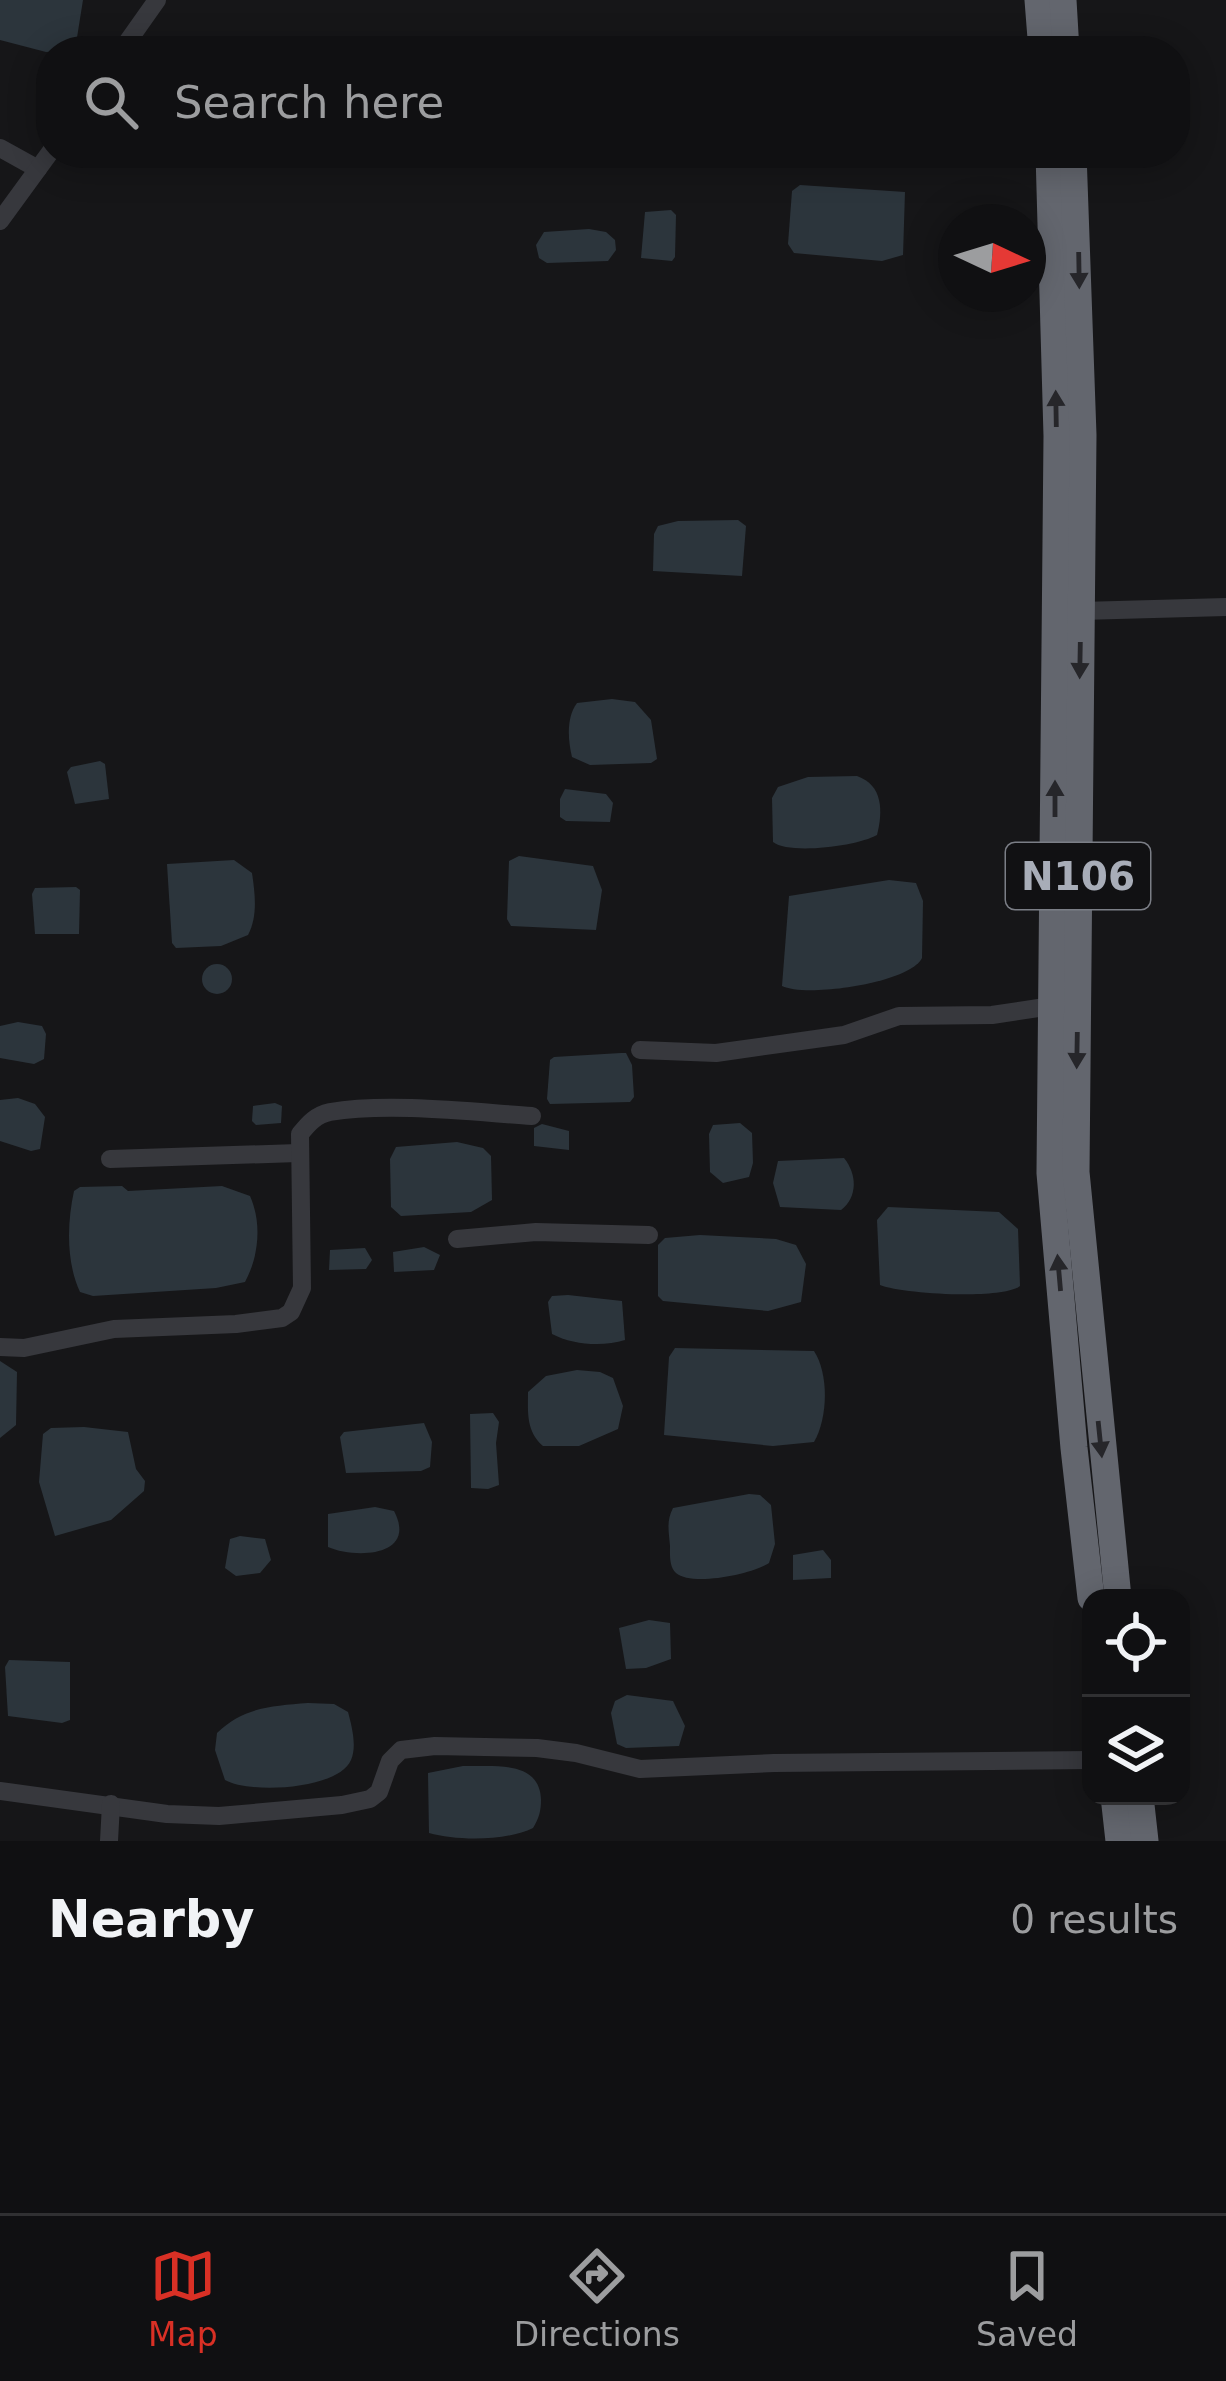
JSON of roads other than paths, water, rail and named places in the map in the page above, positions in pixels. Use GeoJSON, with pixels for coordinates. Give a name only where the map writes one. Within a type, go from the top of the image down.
{"type":"FeatureCollection","features":[{"type":"Feature","properties":{"kind":"highway"},"geometry":{"type":"LineString","coordinates":[[1038,0],[1041,36]]}},
{"type":"Feature","properties":{"kind":"highway"},"geometry":{"type":"LineString","coordinates":[[1063,0],[1065,36]]}},
{"type":"Feature","properties":{"kind":"highway","name":"N106"},"geometry":{"type":"LineString","coordinates":[[1049,168],[1057,436],[1050,1173],[1090,1589]]}},
{"type":"Feature","properties":{"kind":"highway","name":"N106"},"geometry":{"type":"LineString","coordinates":[[1074,168],[1083,435],[1076,1172],[1117,1589]]}},
{"type":"Feature","properties":{"kind":"highway"},"geometry":{"type":"LineString","coordinates":[[1115,1805],[1118,1841]]}},
{"type":"Feature","properties":{"kind":"highway"},"geometry":{"type":"LineString","coordinates":[[1141,1805],[1144,1841]]}},
{"type":"Feature","properties":{"kind":"street"},"geometry":{"type":"LineString","coordinates":[[133,36],[158,0]]}},
{"type":"Feature","properties":{"kind":"street"},"geometry":{"type":"LineString","coordinates":[[0,148],[36,168]]}},
{"type":"Feature","properties":{"kind":"street"},"geometry":{"type":"LineString","coordinates":[[0,221],[38,169]]}},
{"type":"Feature","properties":{"kind":"street"},"geometry":{"type":"LineString","coordinates":[[1081,611],[1226,607]]}},
{"type":"Feature","properties":{"kind":"street"},"geometry":{"type":"LineString","coordinates":[[640,1050],[716,1054],[844,1035],[899,1016],[992,1015],[1052,1006]]}},
{"type":"Feature","properties":{"kind":"street"},"geometry":{"type":"LineString","coordinates":[[0,1347],[24,1348],[114,1329],[282,1318],[291,1312],[302,1288],[298,1153],[300,1134],[314,1118],[329,1112],[532,1116]]}},
{"type":"Feature","properties":{"kind":"street"},"geometry":{"type":"LineString","coordinates":[[110,1159],[298,1153]]}},
{"type":"Feature","properties":{"kind":"street"},"geometry":{"type":"LineString","coordinates":[[457,1239],[536,1232],[649,1235]]}},
{"type":"Feature","properties":{"kind":"street"},"geometry":{"type":"LineString","coordinates":[[0,1791],[167,1814],[219,1816],[342,1805],[380,1792],[391,1761],[401,1750],[435,1746],[556,1750],[640,1769],[1082,1760]]}},
{"type":"Feature","properties":{"kind":"street"},"geometry":{"type":"LineString","coordinates":[[109,1841],[111,1804]]}}]}
